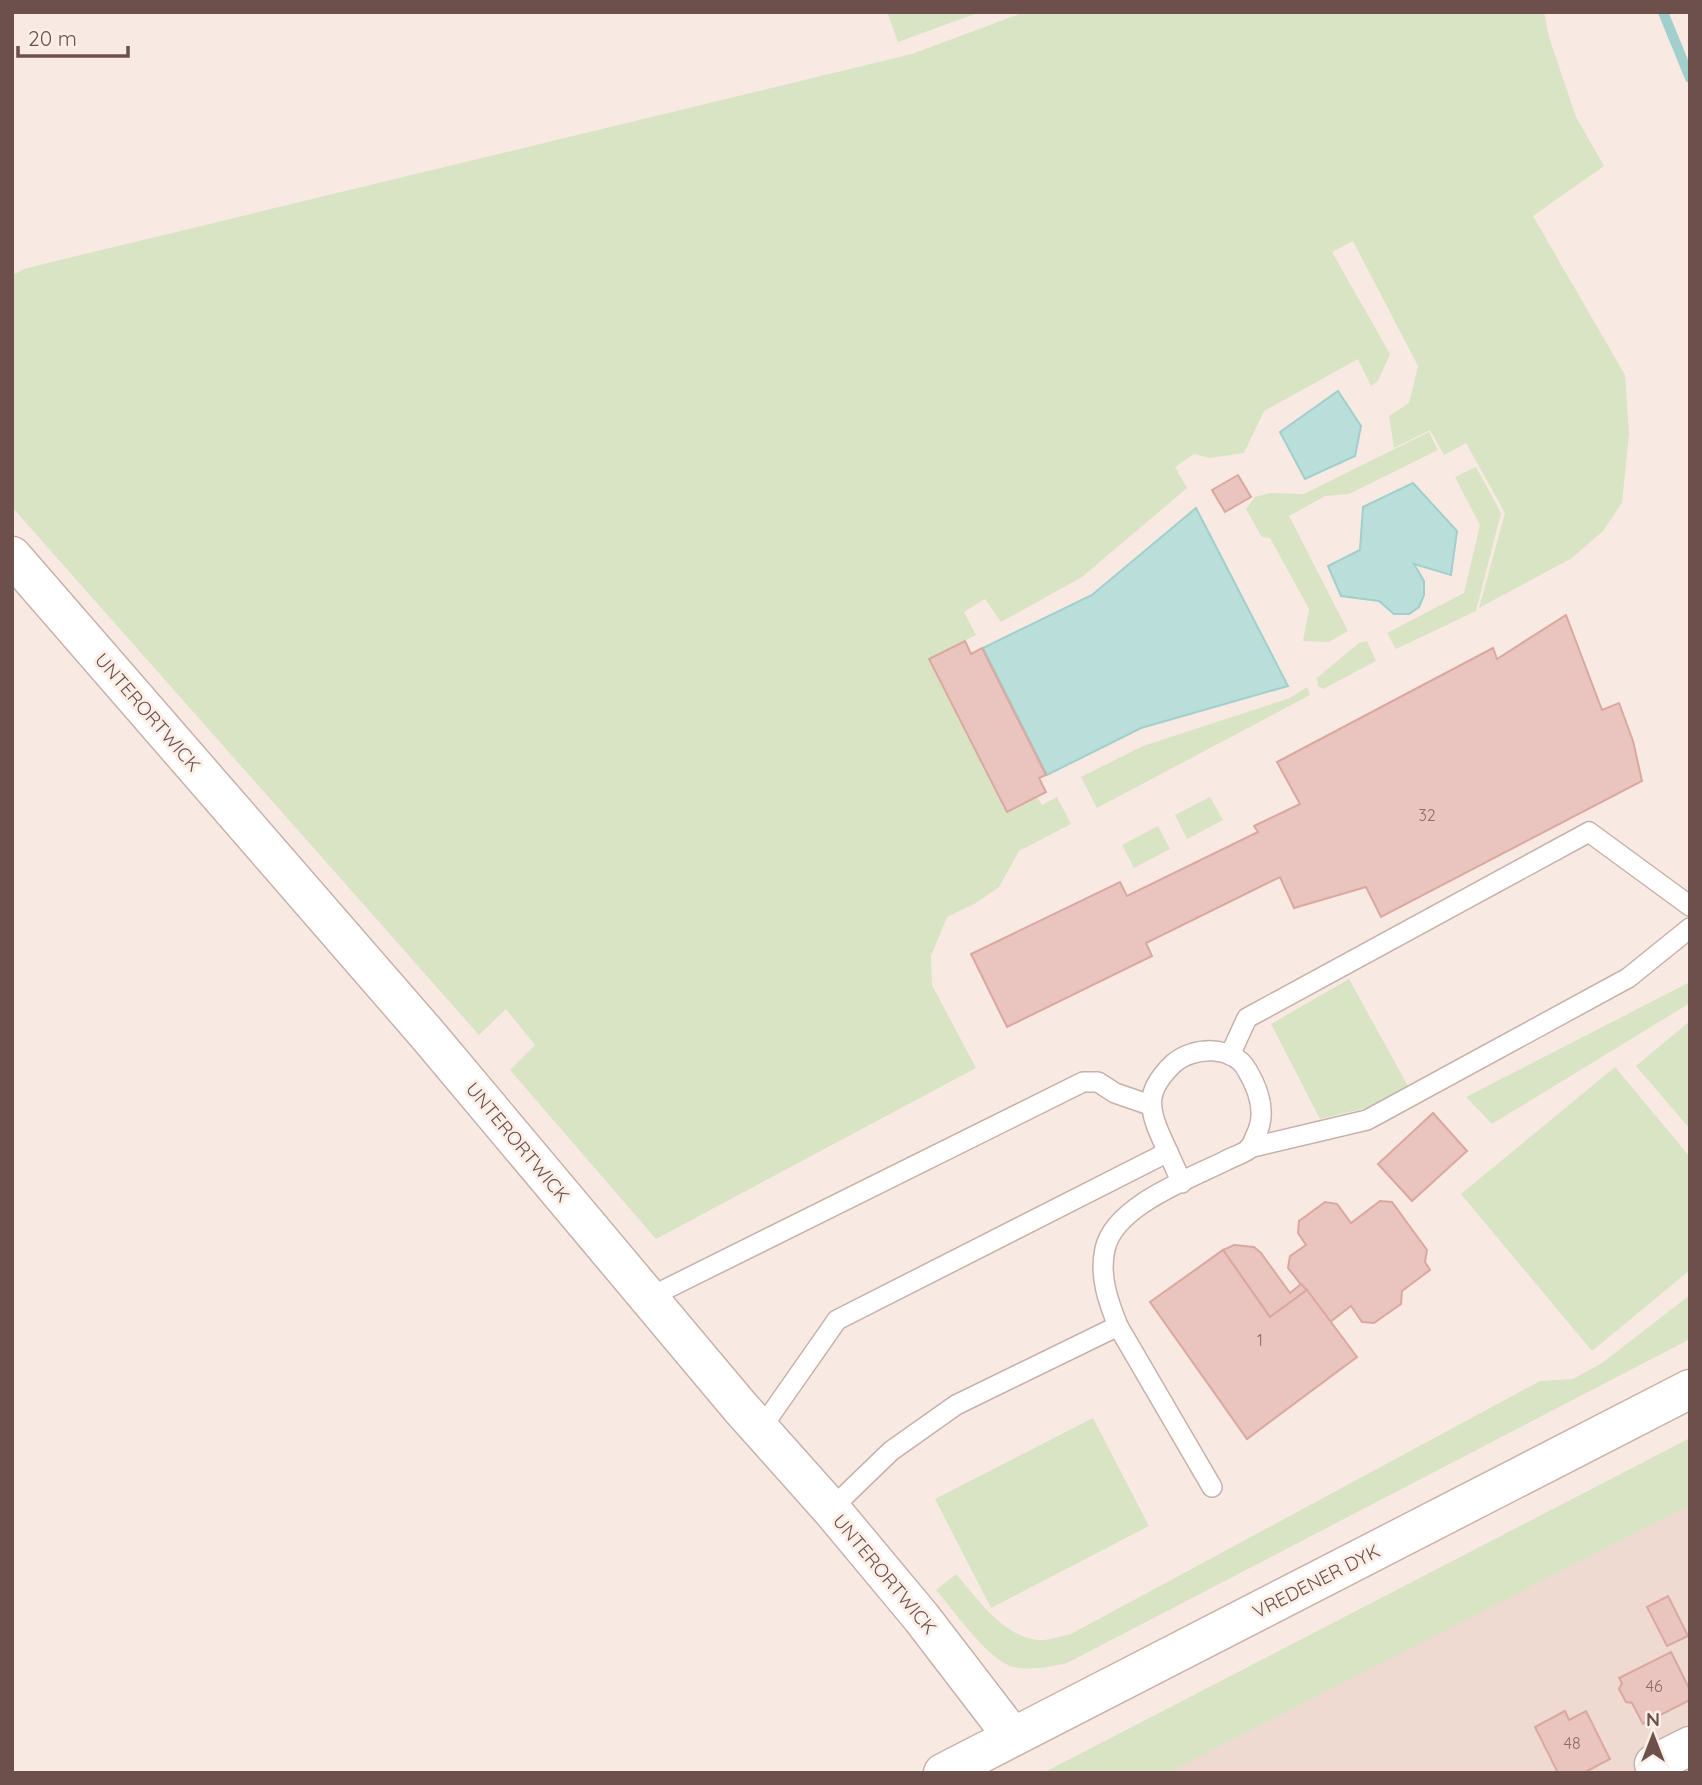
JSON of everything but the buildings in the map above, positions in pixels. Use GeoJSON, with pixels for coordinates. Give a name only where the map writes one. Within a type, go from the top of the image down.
{"type":"FeatureCollection","features":[{"type":"Feature","properties":{"kind":"street","name":"UNTERORTWICK"},"geometry":{"type":"LineString","coordinates":[[12,556],[427,1034],[648,1298],[831,1508],[921,1617],[1013,1737]]}},
{"type":"Feature","properties":{"kind":"street","name":"VREDENER DYK"},"geometry":{"type":"LineString","coordinates":[[943,1773],[1690,1389]]}},
{"type":"Feature","properties":{"kind":"street"},"geometry":{"type":"LineString","coordinates":[[1658,1773],[1654,1764],[1690,1746]]}},
{"type":"Feature","properties":{"kind":"lane"},"geometry":{"type":"LineString","coordinates":[[1230,1055],[1247,1018],[1589,832],[1690,906]]}},
{"type":"Feature","properties":{"kind":"lane"},"geometry":{"type":"LineString","coordinates":[[1212,1487],[1118,1326],[1108,1300],[1103,1274],[1105,1247],[1115,1226],[1131,1210],[1249,1148],[1367,1120],[1628,978],[1690,928]]}},
{"type":"Feature","properties":{"kind":"lane"},"geometry":{"type":"LineString","coordinates":[[1182,1183],[1154,1122],[1150,1105],[1154,1088],[1164,1073],[1181,1057],[1198,1052],[1219,1051],[1240,1059],[1260,1097],[1262,1123],[1249,1148]]}},
{"type":"Feature","properties":{"kind":"lane"},"geometry":{"type":"LineString","coordinates":[[648,1298],[1083,1082],[1098,1082],[1115,1093],[1150,1105]]}},
{"type":"Feature","properties":{"kind":"lane"},"geometry":{"type":"LineString","coordinates":[[761,1430],[837,1321],[1168,1152]]}},
{"type":"Feature","properties":{"kind":"lane"},"geometry":{"type":"LineString","coordinates":[[831,1508],[891,1451],[956,1405],[1118,1326]]}},
{"type":"Feature","properties":{"kind":"shaded area"},"geometry":{"type":"Polygon","coordinates":[[[1690,1499],[1690,1773],[1152,1773],[1690,1499]]]}},
{"type":"Feature","properties":{"kind":"green space"},"geometry":{"type":"Polygon","coordinates":[[[887,12],[980,12],[898,42],[887,12]]]}},
{"type":"Feature","properties":{"kind":"green space"},"geometry":{"type":"Polygon","coordinates":[[[1025,12],[1544,12],[1549,37],[1576,117],[1604,166],[1533,216],[1625,375],[1629,434],[1622,503],[1603,531],[1572,558],[1479,608],[1505,513],[1466,443],[1444,455],[1430,430],[1394,448],[1389,416],[1409,403],[1418,366],[1353,241],[1332,252],[1390,354],[1378,381],[1371,386],[1358,359],[1264,411],[1244,453],[1210,458],[1194,454],[1175,467],[1187,488],[1082,577],[1001,622],[985,599],[964,612],[976,635],[928,659],[1008,811],[1037,797],[1042,805],[1057,797],[1071,824],[1019,851],[999,887],[976,903],[947,917],[931,956],[932,985],[976,1068],[656,1239],[510,1070],[535,1045],[506,1009],[479,1035],[12,507],[12,275],[27,268],[912,54],[1025,12]]]}},
{"type":"Feature","properties":{"kind":"green space"},"geometry":{"type":"Polygon","coordinates":[[[1429,432],[1438,450],[1349,494],[1325,496],[1289,516],[1348,631],[1329,642],[1303,641],[1309,609],[1270,538],[1262,537],[1246,509],[1255,497],[1270,493],[1304,494],[1429,432]]]}},
{"type":"Feature","properties":{"kind":"green space"},"geometry":{"type":"Polygon","coordinates":[[[1476,467],[1501,513],[1476,611],[1396,649],[1387,633],[1464,593],[1480,525],[1455,477],[1476,467]]]}},
{"type":"Feature","properties":{"kind":"green space"},"geometry":{"type":"Polygon","coordinates":[[[1367,641],[1376,661],[1323,689],[1318,686],[1317,678],[1359,643],[1367,641]]]}},
{"type":"Feature","properties":{"kind":"green space"},"geometry":{"type":"Polygon","coordinates":[[[1307,687],[1310,695],[1097,808],[1081,777],[1143,746],[1290,698],[1307,687]]]}},
{"type":"Feature","properties":{"kind":"green space"},"geometry":{"type":"Polygon","coordinates":[[[1210,797],[1223,820],[1187,839],[1175,815],[1210,797]]]}},
{"type":"Feature","properties":{"kind":"green space"},"geometry":{"type":"Polygon","coordinates":[[[1158,826],[1170,849],[1134,868],[1122,845],[1158,826]]]}},
{"type":"Feature","properties":{"kind":"green space"},"geometry":{"type":"Polygon","coordinates":[[[1349,979],[1408,1086],[1366,1108],[1320,1119],[1271,1024],[1349,979]]]}},
{"type":"Feature","properties":{"kind":"green space"},"geometry":{"type":"Polygon","coordinates":[[[1690,982],[1690,1003],[1492,1124],[1466,1097],[1690,982]]]}},
{"type":"Feature","properties":{"kind":"green space"},"geometry":{"type":"Polygon","coordinates":[[[1690,1021],[1690,1129],[1636,1066],[1690,1021]]]}},
{"type":"Feature","properties":{"kind":"green space"},"geometry":{"type":"Polygon","coordinates":[[[1615,1067],[1690,1157],[1690,1270],[1592,1351],[1461,1194],[1615,1067]]]}},
{"type":"Feature","properties":{"kind":"green space"},"geometry":{"type":"Polygon","coordinates":[[[1690,1295],[1690,1339],[1067,1663],[1029,1668],[1014,1667],[999,1660],[960,1620],[936,1590],[956,1574],[982,1605],[1013,1632],[1038,1640],[1071,1634],[1540,1381],[1573,1379],[1602,1363],[1690,1295]]]}},
{"type":"Feature","properties":{"kind":"green space"},"geometry":{"type":"Polygon","coordinates":[[[1093,1418],[1149,1526],[991,1608],[935,1499],[1093,1418]]]}},
{"type":"Feature","properties":{"kind":"green space"},"geometry":{"type":"Polygon","coordinates":[[[1690,1438],[1690,1505],[1167,1773],[1043,1773],[1690,1438]]]}},
{"type":"Feature","properties":{"kind":"water"},"geometry":{"type":"Polygon","coordinates":[[[1338,391],[1361,426],[1355,456],[1305,479],[1280,432],[1338,391]]]}},
{"type":"Feature","properties":{"kind":"water"},"geometry":{"type":"Polygon","coordinates":[[[1413,483],[1457,531],[1451,575],[1414,564],[1424,581],[1424,595],[1419,607],[1409,614],[1394,614],[1379,601],[1341,596],[1328,566],[1360,550],[1363,507],[1413,483]]]}},
{"type":"Feature","properties":{"kind":"water"},"geometry":{"type":"Polygon","coordinates":[[[1196,508],[1288,686],[1141,728],[1047,775],[983,648],[1092,595],[1196,508]]]}},
{"type":"Feature","properties":{"kind":"waterway"},"geometry":{"type":"LineString","coordinates":[[1663,12],[1690,78]]}}]}
